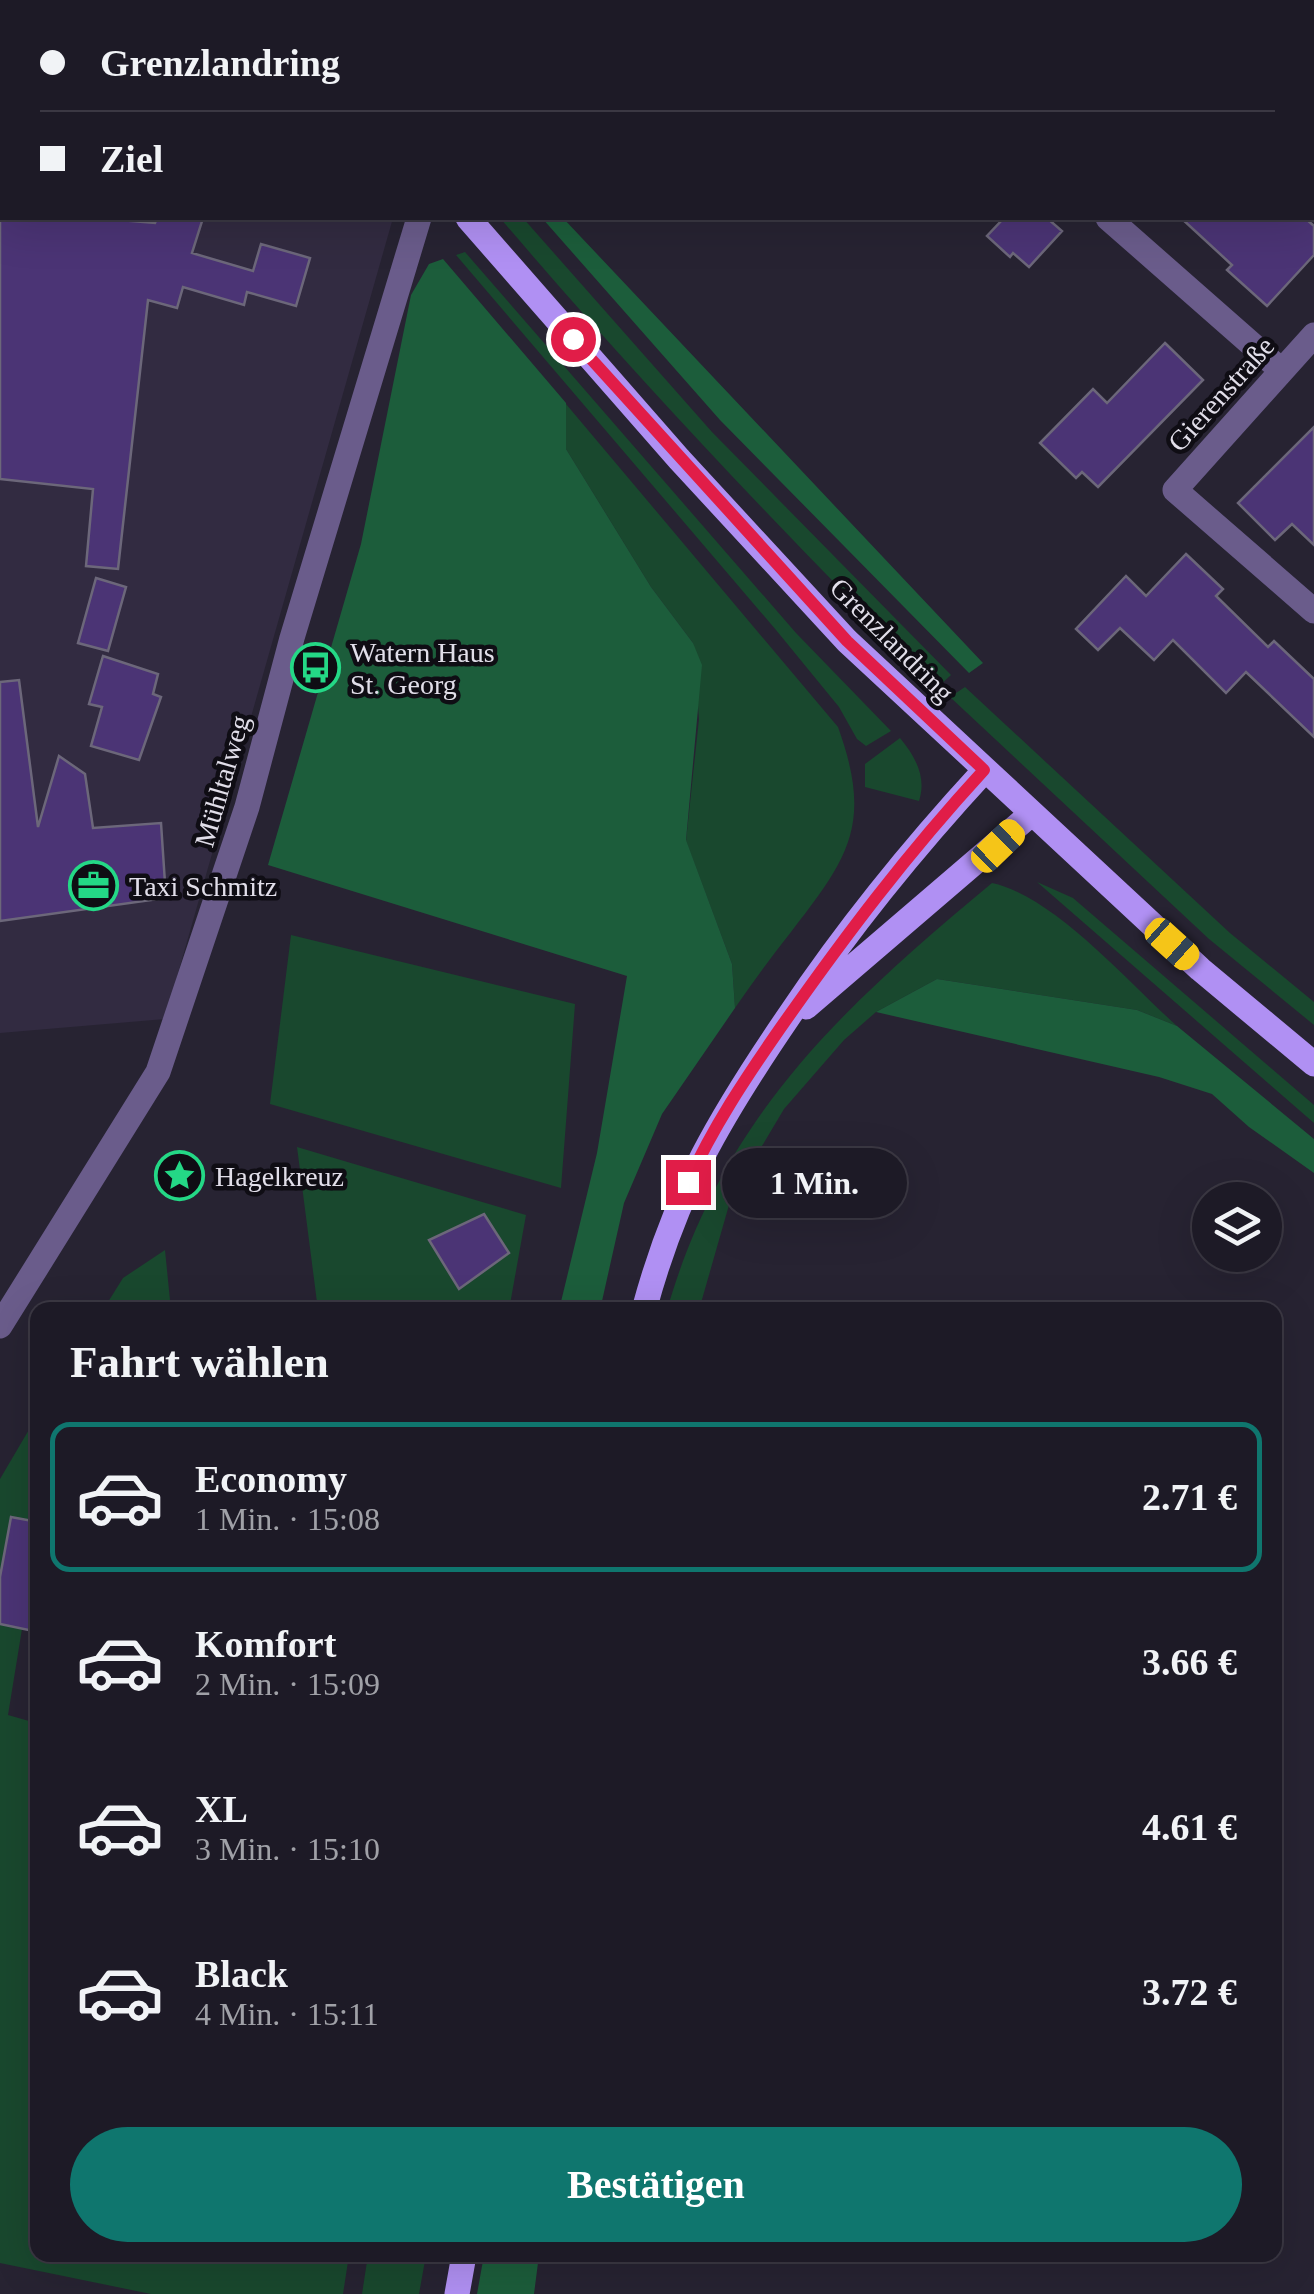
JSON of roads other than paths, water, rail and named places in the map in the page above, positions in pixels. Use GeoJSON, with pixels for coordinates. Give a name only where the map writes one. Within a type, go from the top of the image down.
{"type":"FeatureCollection","features":[{"type":"Feature","properties":{"kind":"main road","name":"Grenzlandring"},"geometry":{"type":"LineString","coordinates":[[470,220],[679,459],[847,641],[1030,816],[1200,969],[1314,1064]]}},
{"type":"Feature","properties":{"kind":"main road"},"geometry":{"type":"LineString","coordinates":[[647,1302],[672,1222],[699,1158],[745,1076],[896,868],[984,770]]}},
{"type":"Feature","properties":{"kind":"main road"},"geometry":{"type":"LineString","coordinates":[[779,1030],[1030,816]]}},
{"type":"Feature","properties":{"kind":"main road"},"geometry":{"type":"LineString","coordinates":[[457,2294],[463,2262]]}},
{"type":"Feature","properties":{"kind":"street","name":"Mühltalweg"},"geometry":{"type":"LineString","coordinates":[[0,1326],[158,1072],[247,807],[292,638],[417,220]]}},
{"type":"Feature","properties":{"kind":"street"},"geometry":{"type":"LineString","coordinates":[[1110,220],[1281,370]]}},
{"type":"Feature","properties":{"kind":"street","name":"Gierenstraße"},"geometry":{"type":"LineString","coordinates":[[1314,335],[1175,490],[1314,611]]}},
{"type":"Feature","properties":{"kind":"place","name":"Watern Haus St. Georg"},"geometry":{"type":"Point","coordinates":[315,668]}},
{"type":"Feature","properties":{"kind":"place","name":"Taxi Schmitz"},"geometry":{"type":"Point","coordinates":[94,886]}},
{"type":"Feature","properties":{"kind":"place","name":"Hagelkreuz"},"geometry":{"type":"Point","coordinates":[180,1176]}}]}
